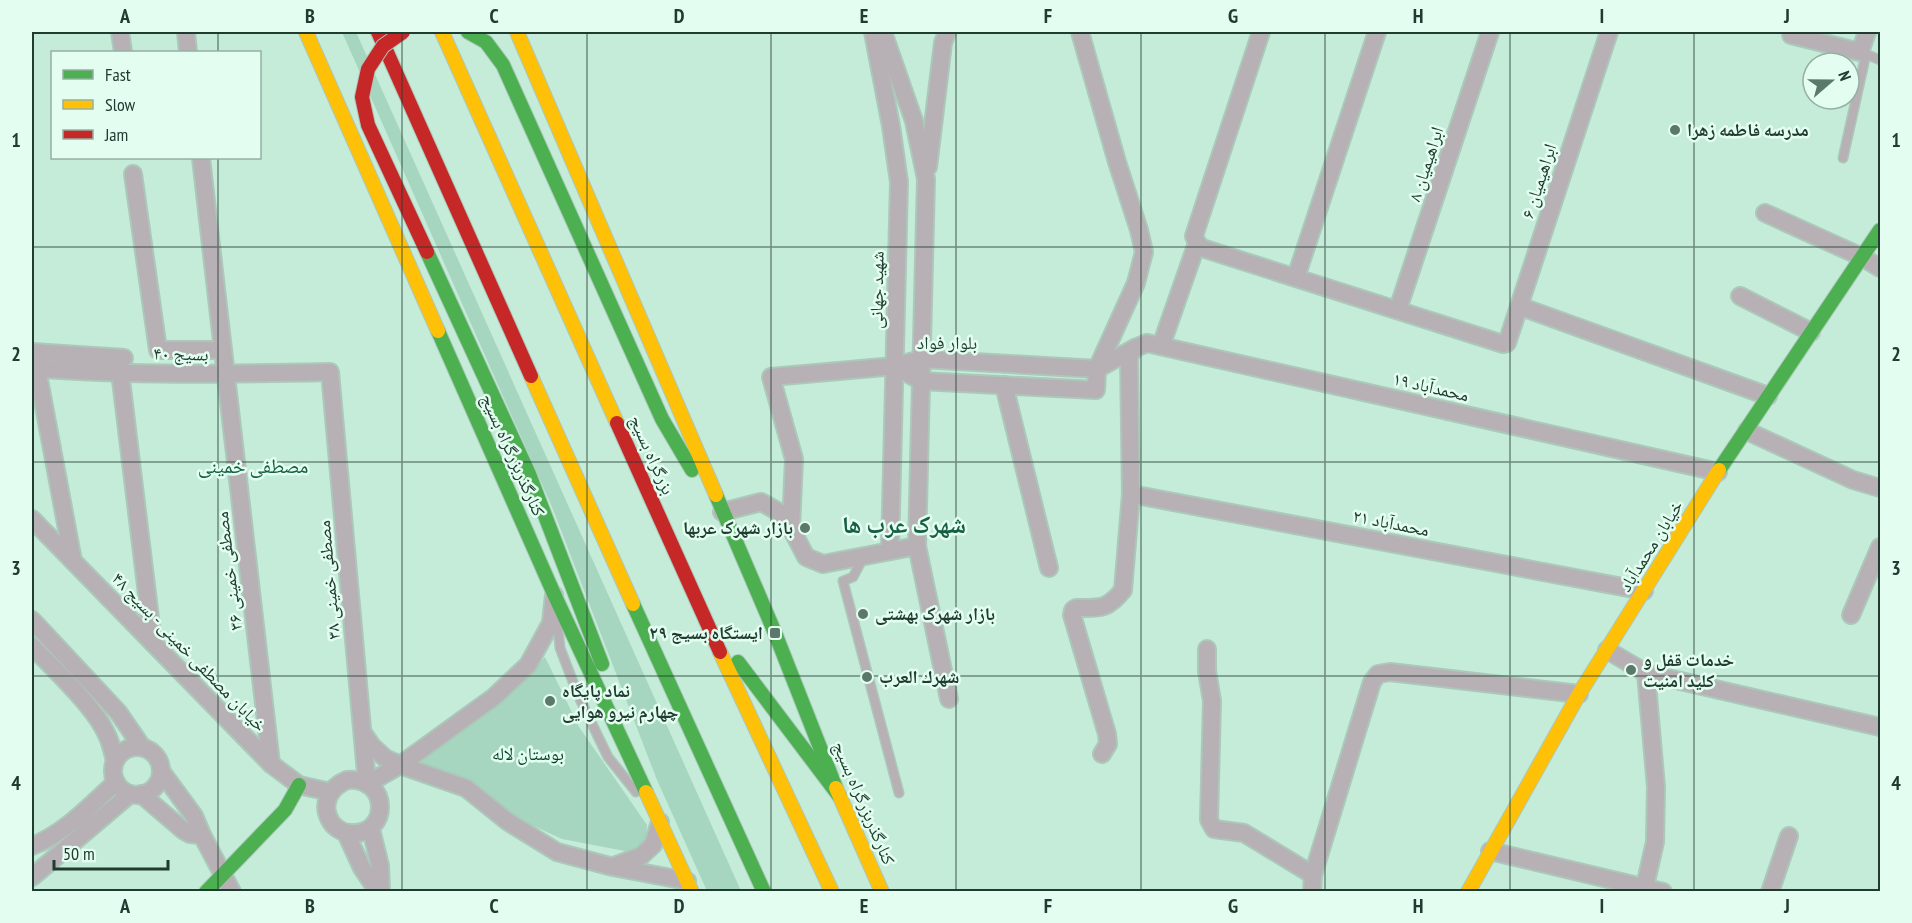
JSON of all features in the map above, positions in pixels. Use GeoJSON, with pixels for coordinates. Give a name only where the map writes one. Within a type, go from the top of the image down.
{"type":"FeatureCollection","features":[{"type":"Feature","properties":{"kind":"main road","name":"کنارگذربزرگراه بسیج"},"geometry":{"type":"LineString","coordinates":[[306,32],[554,594],[690,886]]}},
{"type":"Feature","properties":{"kind":"main road"},"geometry":{"type":"LineString","coordinates":[[378,32],[649,641],[764,891]]}},
{"type":"Feature","properties":{"kind":"main road"},"geometry":{"type":"LineString","coordinates":[[403,32],[383,46],[368,69],[362,97],[368,125],[529,474],[660,822]]}},
{"type":"Feature","properties":{"kind":"main road","name":"بزرگراه بسیج"},"geometry":{"type":"LineString","coordinates":[[442,32],[704,617],[832,891]]}},
{"type":"Feature","properties":{"kind":"main road"},"geometry":{"type":"LineString","coordinates":[[468,32],[486,42],[503,65],[662,419],[689,466],[722,512]]}},
{"type":"Feature","properties":{"kind":"main road","name":"کنارگذربزرگراه بسیج"},"geometry":{"type":"LineString","coordinates":[[517,32],[779,644],[840,797],[882,891]]}},
{"type":"Feature","properties":{"kind":"main road","name":"خیابان محمدآباد"},"geometry":{"type":"LineString","coordinates":[[1468,891],[1579,694],[1718,472],[1881,230]]}},
{"type":"Feature","properties":{"kind":"main road"},"geometry":{"type":"LineString","coordinates":[[704,617],[840,797]]}},
{"type":"Feature","properties":{"kind":"main road"},"geometry":{"type":"LineString","coordinates":[[207,891],[285,810],[298,784]]}},
{"type":"Feature","properties":{"kind":"street"},"geometry":{"type":"LineString","coordinates":[[120,32],[123,51]]}},
{"type":"Feature","properties":{"kind":"street"},"geometry":{"type":"LineString","coordinates":[[186,32],[188,51]]}},
{"type":"Feature","properties":{"kind":"street","name":"شهید جهانی"},"geometry":{"type":"LineString","coordinates":[[873,32],[899,182],[890,551]]}},
{"type":"Feature","properties":{"kind":"street"},"geometry":{"type":"LineString","coordinates":[[883,32],[914,121],[926,179]]}},
{"type":"Feature","properties":{"kind":"street"},"geometry":{"type":"LineString","coordinates":[[947,32],[942,43],[926,179],[917,546],[949,699]]}},
{"type":"Feature","properties":{"kind":"street"},"geometry":{"type":"LineString","coordinates":[[1080,32],[1144,252],[1136,283],[1097,369]]}},
{"type":"Feature","properties":{"kind":"street"},"geometry":{"type":"LineString","coordinates":[[1261,32],[1194,236],[1197,243],[1202,248],[1398,309]]}},
{"type":"Feature","properties":{"kind":"street"},"geometry":{"type":"LineString","coordinates":[[1296,277],[1377,32]]}},
{"type":"Feature","properties":{"kind":"street","name":"ابراهیمیان ۸"},"geometry":{"type":"LineString","coordinates":[[1398,309],[1490,32]]}},
{"type":"Feature","properties":{"kind":"street","name":"ابراهیمیان ۶"},"geometry":{"type":"LineString","coordinates":[[1398,309],[1503,344],[1507,343],[1609,32]]}},
{"type":"Feature","properties":{"kind":"street"},"geometry":{"type":"LineString","coordinates":[[1791,35],[1863,53],[1867,32]]}},
{"type":"Feature","properties":{"kind":"street","name":"مصطفی خمینی ۳۶"},"geometry":{"type":"LineString","coordinates":[[201,159],[272,764]]}},
{"type":"Feature","properties":{"kind":"street"},"geometry":{"type":"LineString","coordinates":[[133,174],[158,350],[223,350]]}},
{"type":"Feature","properties":{"kind":"street"},"geometry":{"type":"LineString","coordinates":[[1766,213],[1881,268]]}},
{"type":"Feature","properties":{"kind":"street"},"geometry":{"type":"LineString","coordinates":[[1161,346],[1197,243]]}},
{"type":"Feature","properties":{"kind":"street"},"geometry":{"type":"LineString","coordinates":[[1740,296],[1812,332]]}},
{"type":"Feature","properties":{"kind":"street"},"geometry":{"type":"LineString","coordinates":[[1519,306],[1768,396]]}},
{"type":"Feature","properties":{"kind":"street","name":"محمدآباد ۱۹"},"geometry":{"type":"LineString","coordinates":[[1135,348],[1147,343],[1718,472]]}},
{"type":"Feature","properties":{"kind":"street"},"geometry":{"type":"LineString","coordinates":[[1097,369],[1135,348]]}},
{"type":"Feature","properties":{"kind":"street"},"geometry":{"type":"LineString","coordinates":[[1102,754],[1108,744],[1107,734],[1072,610],[1103,608],[1123,590],[1131,494],[1129,356],[1135,348]]}},
{"type":"Feature","properties":{"kind":"street"},"geometry":{"type":"LineString","coordinates":[[32,352],[122,365],[153,643]]}},
{"type":"Feature","properties":{"kind":"street","name":"بلوار فواد"},"geometry":{"type":"LineString","coordinates":[[922,359],[1097,369],[1096,390],[921,381],[895,366],[922,359]]}},
{"type":"Feature","properties":{"kind":"street","name":"بسیج ۴۰"},"geometry":{"type":"LineString","coordinates":[[34,368],[122,365],[225,374],[330,372]]}},
{"type":"Feature","properties":{"kind":"street"},"geometry":{"type":"LineString","coordinates":[[791,528],[794,459],[771,377],[895,366]]}},
{"type":"Feature","properties":{"kind":"street"},"geometry":{"type":"LineString","coordinates":[[34,368],[73,561]]}},
{"type":"Feature","properties":{"kind":"street","name":"مصطفی خمینی ۳۸"},"geometry":{"type":"LineString","coordinates":[[330,372],[367,784]]}},
{"type":"Feature","properties":{"kind":"street"},"geometry":{"type":"LineString","coordinates":[[1004,386],[1050,568]]}},
{"type":"Feature","properties":{"kind":"street"},"geometry":{"type":"LineString","coordinates":[[1747,431],[1852,480],[1881,488]]}},
{"type":"Feature","properties":{"kind":"street","name":"محمدآباد ۲۱"},"geometry":{"type":"LineString","coordinates":[[1131,494],[1644,591]]}},
{"type":"Feature","properties":{"kind":"street"},"geometry":{"type":"LineString","coordinates":[[722,512],[761,502],[779,512],[791,528],[806,556],[822,564],[917,546]]}},
{"type":"Feature","properties":{"kind":"street","name":"خیابان مصطفی خمینی - بسیج ۴۸"},"geometry":{"type":"LineString","coordinates":[[32,519],[272,764],[298,784],[330,792]]}},
{"type":"Feature","properties":{"kind":"street"},"geometry":{"type":"LineString","coordinates":[[1851,615],[1881,547]]}},
{"type":"Feature","properties":{"kind":"street"},"geometry":{"type":"LineString","coordinates":[[367,784],[400,765],[494,697],[528,665],[551,623],[554,594]]}},
{"type":"Feature","properties":{"kind":"street"},"geometry":{"type":"LineString","coordinates":[[32,620],[118,712],[142,747]]}},
{"type":"Feature","properties":{"kind":"street"},"geometry":{"type":"LineString","coordinates":[[32,646],[99,719],[108,735],[115,761],[113,772],[116,782],[122,789],[136,794],[183,830],[202,836]]}},
{"type":"Feature","properties":{"kind":"street"},"geometry":{"type":"LineString","coordinates":[[1208,649],[1206,671],[1212,701],[1209,820],[1211,826],[1214,829],[1244,833],[1312,883],[1372,682],[1378,674],[1390,672],[1579,694]]}},
{"type":"Feature","properties":{"kind":"street"},"geometry":{"type":"LineString","coordinates":[[1607,650],[1646,673],[1881,727]]}},
{"type":"Feature","properties":{"kind":"street"},"geometry":{"type":"LineString","coordinates":[[1645,886],[1655,842],[1656,787],[1646,673]]}},
{"type":"Feature","properties":{"kind":"street"},"geometry":{"type":"LineString","coordinates":[[362,732],[385,758],[466,789],[507,821],[557,852],[690,886]]}},
{"type":"Feature","properties":{"kind":"street"},"geometry":{"type":"LineString","coordinates":[[32,877],[136,794],[151,790],[159,782],[161,771],[159,760],[152,752],[142,747],[131,747],[122,752],[115,761]]}},
{"type":"Feature","properties":{"kind":"street"},"geometry":{"type":"LineString","coordinates":[[161,771],[194,816],[202,836],[232,891]]}},
{"type":"Feature","properties":{"kind":"street"},"geometry":{"type":"LineString","coordinates":[[347,780],[367,784],[377,794],[380,808],[376,821],[371,829],[360,833],[346,833],[333,825],[327,813],[326,806],[330,792],[347,780]]}},
{"type":"Feature","properties":{"kind":"street"},"geometry":{"type":"LineString","coordinates":[[32,846],[44,841],[85,811],[116,782]]}},
{"type":"Feature","properties":{"kind":"street"},"geometry":{"type":"LineString","coordinates":[[613,867],[641,856],[653,845],[660,822]]}},
{"type":"Feature","properties":{"kind":"street"},"geometry":{"type":"LineString","coordinates":[[371,829],[380,866],[379,891]]}},
{"type":"Feature","properties":{"kind":"street"},"geometry":{"type":"LineString","coordinates":[[346,833],[362,868],[379,891]]}},
{"type":"Feature","properties":{"kind":"street"},"geometry":{"type":"LineString","coordinates":[[1770,891],[1789,836]]}},
{"type":"Feature","properties":{"kind":"street"},"geometry":{"type":"LineString","coordinates":[[1490,851],[1663,891]]}},
{"type":"Feature","properties":{"kind":"lane"},"geometry":{"type":"LineString","coordinates":[[1843,158],[1863,53],[1881,60]]}},
{"type":"Feature","properties":{"kind":"lane"},"geometry":{"type":"LineString","coordinates":[[864,557],[853,577],[843,581],[899,793]]}},
{"type":"Feature","properties":{"kind":"lane"},"geometry":{"type":"LineString","coordinates":[[554,594],[560,648],[578,694],[608,757],[660,822]]}},
{"type":"Feature","properties":{"kind":"green space"},"geometry":{"type":"Polygon","coordinates":[[[342,32],[356,32],[741,891],[707,891],[657,780],[552,507],[342,32]]]}},
{"type":"Feature","properties":{"kind":"green space","name":"بوستان لاله"},"geometry":{"type":"Polygon","coordinates":[[[545,657],[579,727],[647,825],[646,843],[630,852],[562,839],[521,820],[474,785],[415,766],[505,699],[545,657]]]}},
{"type":"Feature","properties":{"kind":"traffic: fast"},"geometry":{"type":"LineString","coordinates":[[468,32],[486,42],[503,65],[662,419],[692,470]]}},
{"type":"Feature","properties":{"kind":"traffic: fast"},"geometry":{"type":"LineString","coordinates":[[1719,470],[1880,230]]}},
{"type":"Feature","properties":{"kind":"traffic: fast"},"geometry":{"type":"LineString","coordinates":[[427,252],[529,474],[602,664]]}},
{"type":"Feature","properties":{"kind":"traffic: fast"},"geometry":{"type":"LineString","coordinates":[[438,331],[554,594],[646,792]]}},
{"type":"Feature","properties":{"kind":"traffic: fast"},"geometry":{"type":"LineString","coordinates":[[716,495],[775,633],[836,788]]}},
{"type":"Feature","properties":{"kind":"traffic: fast"},"geometry":{"type":"LineString","coordinates":[[633,604],[764,892]]}},
{"type":"Feature","properties":{"kind":"traffic: fast"},"geometry":{"type":"LineString","coordinates":[[738,662],[840,797]]}},
{"type":"Feature","properties":{"kind":"traffic: fast"},"geometry":{"type":"LineString","coordinates":[[206,892],[285,810],[299,785]]}},
{"type":"Feature","properties":{"kind":"traffic: slow"},"geometry":{"type":"LineString","coordinates":[[306,32],[438,331]]}},
{"type":"Feature","properties":{"kind":"traffic: slow"},"geometry":{"type":"LineString","coordinates":[[442,32],[617,423]]}},
{"type":"Feature","properties":{"kind":"traffic: slow"},"geometry":{"type":"LineString","coordinates":[[517,32],[716,495]]}},
{"type":"Feature","properties":{"kind":"traffic: slow"},"geometry":{"type":"LineString","coordinates":[[531,376],[633,604]]}},
{"type":"Feature","properties":{"kind":"traffic: slow"},"geometry":{"type":"LineString","coordinates":[[1468,892],[1579,694],[1719,470]]}},
{"type":"Feature","properties":{"kind":"traffic: slow"},"geometry":{"type":"LineString","coordinates":[[720,652],[832,892]]}},
{"type":"Feature","properties":{"kind":"traffic: slow"},"geometry":{"type":"LineString","coordinates":[[836,788],[882,892]]}},
{"type":"Feature","properties":{"kind":"traffic: slow"},"geometry":{"type":"LineString","coordinates":[[646,792],[692,892]]}},
{"type":"Feature","properties":{"kind":"traffic: jam"},"geometry":{"type":"LineString","coordinates":[[378,32],[531,376]]}},
{"type":"Feature","properties":{"kind":"traffic: jam"},"geometry":{"type":"LineString","coordinates":[[403,32],[383,46],[368,69],[362,97],[368,125],[427,252]]}},
{"type":"Feature","properties":{"kind":"traffic: jam"},"geometry":{"type":"LineString","coordinates":[[617,423],[720,652]]}},
{"type":"Feature","properties":{"kind":"place","name":"مدرسه فاطمه زهرا"},"geometry":{"type":"Point","coordinates":[1675,130]}},
{"type":"Feature","properties":{"kind":"place","name":"بازار شهرک عربها"},"geometry":{"type":"Point","coordinates":[805,528]}},
{"type":"Feature","properties":{"kind":"place","name":"بازار شهرک بهشتی"},"geometry":{"type":"Point","coordinates":[863,614]}},
{"type":"Feature","properties":{"kind":"place","name":"ایستگاه بسیج ۲۹"},"geometry":{"type":"Point","coordinates":[775,633]}},
{"type":"Feature","properties":{"kind":"place","name":"خدمات قفل و کلید امنیت"},"geometry":{"type":"Point","coordinates":[1631,670]}},
{"type":"Feature","properties":{"kind":"place","name":"شهرك العرب"},"geometry":{"type":"Point","coordinates":[867,677]}},
{"type":"Feature","properties":{"kind":"place","name":"نماد پایگاه چهارم نیرو هوایی"},"geometry":{"type":"Point","coordinates":[550,701]}},
{"type":"Feature","properties":{"kind":"district","name":"مصطفی خمینی"},"geometry":{"type":"Point","coordinates":[253,466]}},
{"type":"Feature","properties":{"kind":"district","name":"شهرک عرب ها"},"geometry":{"type":"Point","coordinates":[904,525]}}]}
